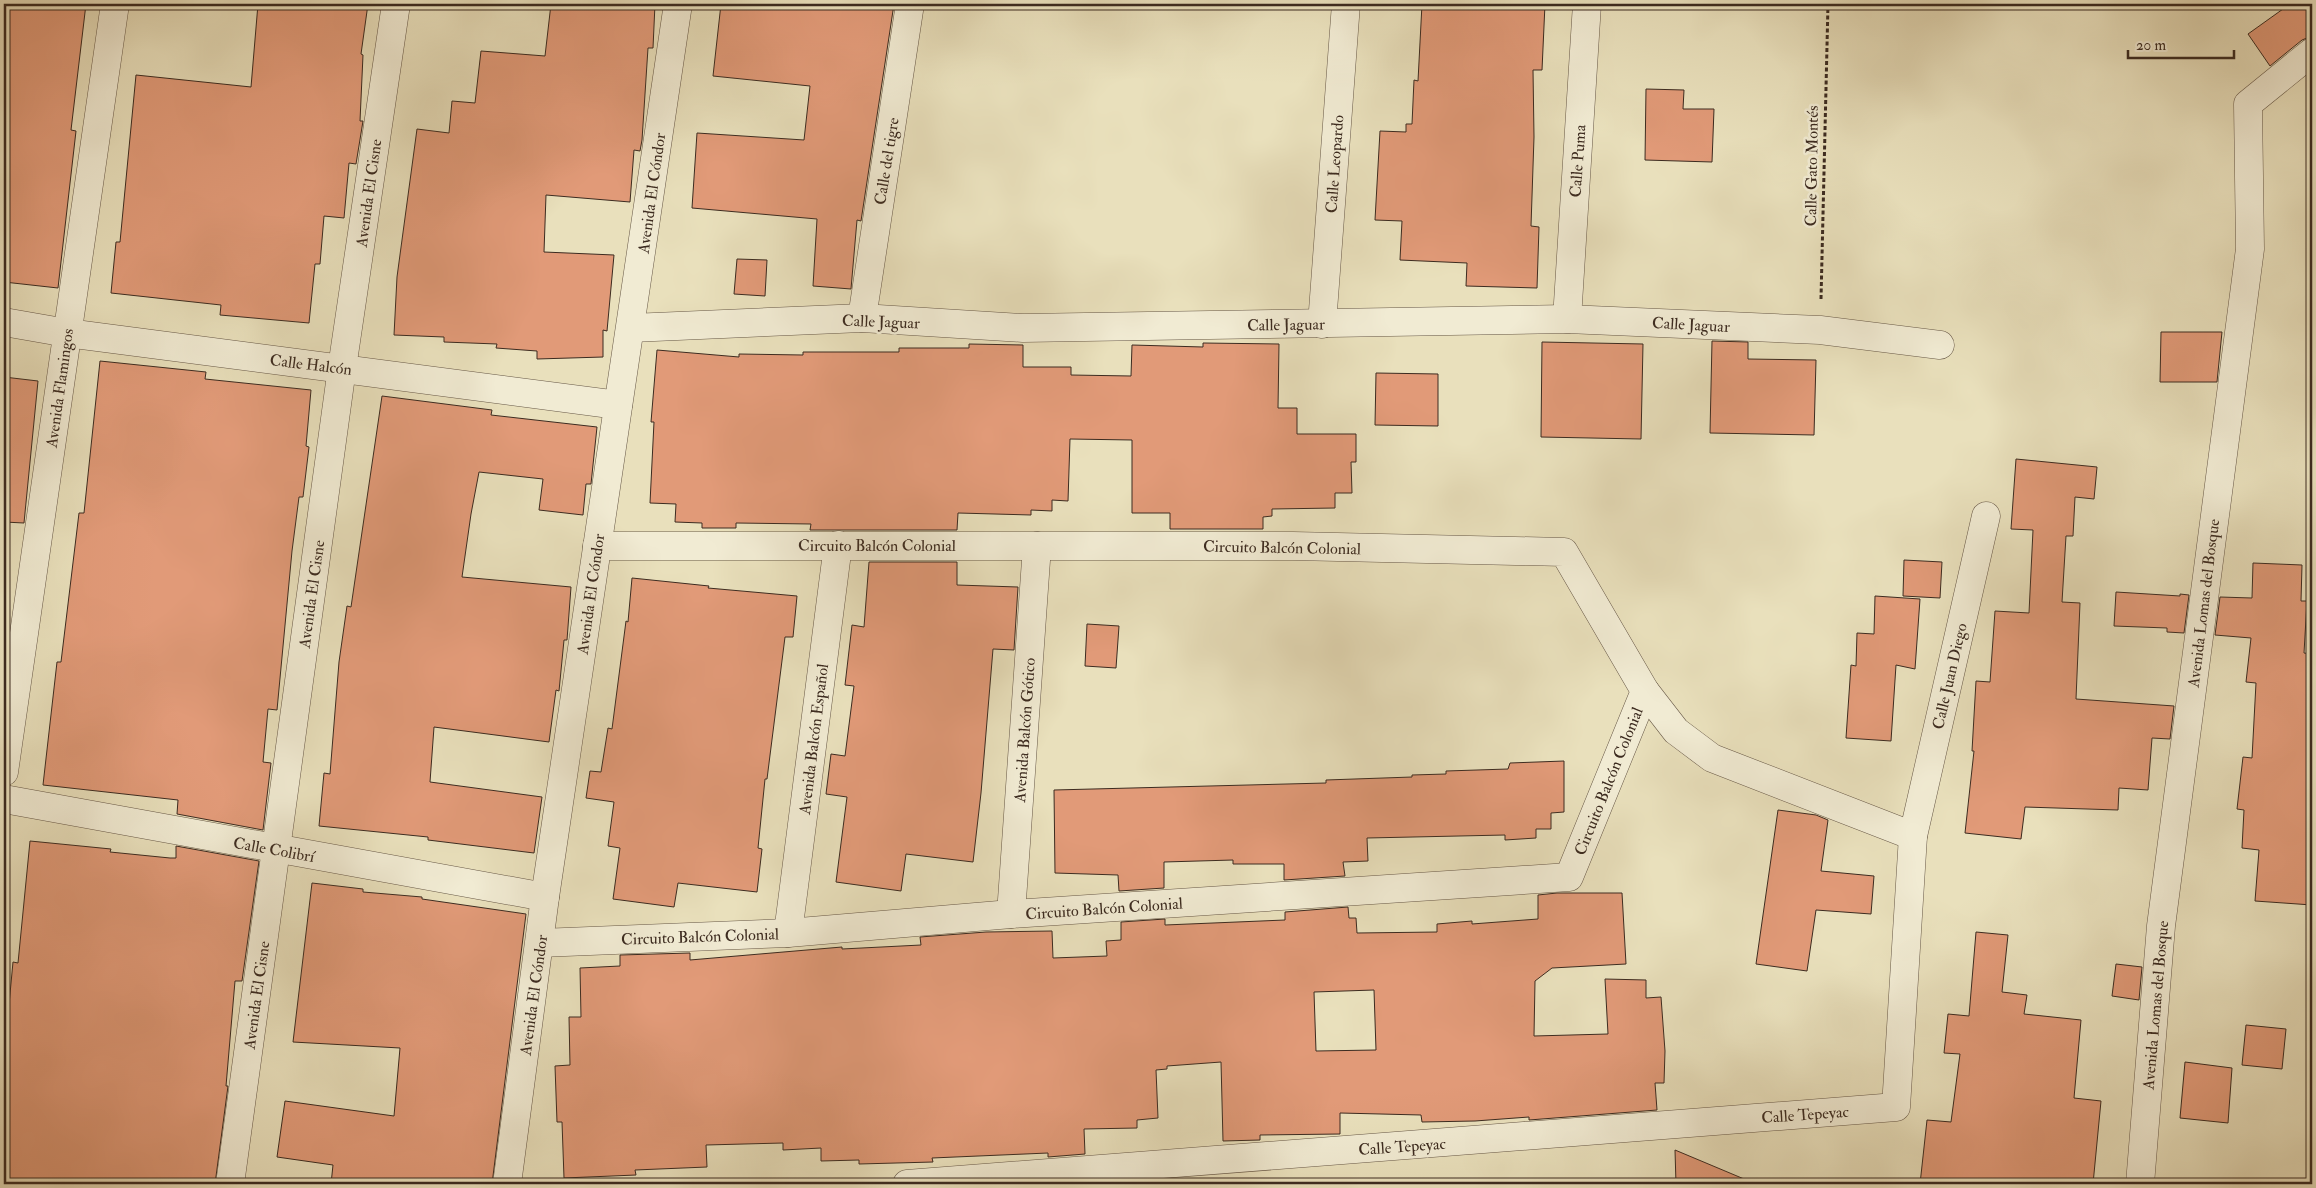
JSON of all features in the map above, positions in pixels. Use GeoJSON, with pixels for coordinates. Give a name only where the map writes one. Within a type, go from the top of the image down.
{"type":"FeatureCollection","features":[{"type":"Feature","properties":{"kind":"street","name":"Avenida Flamingos"},"geometry":{"type":"LineString","coordinates":[[4,772],[115,4]]}},
{"type":"Feature","properties":{"kind":"street","name":"Avenida El Cisne"},"geometry":{"type":"LineString","coordinates":[[230,1184],[342,368],[396,4]]}},
{"type":"Feature","properties":{"kind":"street","name":"Avenida El Cóndor"},"geometry":{"type":"LineString","coordinates":[[507,1184],[545,898],[678,4]]}},
{"type":"Feature","properties":{"kind":"street","name":"Calle del tigre"},"geometry":{"type":"LineString","coordinates":[[862,318],[910,4]]}},
{"type":"Feature","properties":{"kind":"street","name":"Calle Leopardo"},"geometry":{"type":"LineString","coordinates":[[1322,324],[1346,4]]}},
{"type":"Feature","properties":{"kind":"street","name":"Calle Puma"},"geometry":{"type":"LineString","coordinates":[[1567,319],[1587,4]]}},
{"type":"Feature","properties":{"kind":"street","name":"Avenida Lomas del Bosque"},"geometry":{"type":"LineString","coordinates":[[2140,1184],[2161,926],[2250,249],[2248,104],[2312,52]]}},
{"type":"Feature","properties":{"kind":"street","name":"Calle Jaguar"},"geometry":{"type":"LineString","coordinates":[[631,328],[862,318],[1023,328],[1567,319],[1820,330],[1940,345]]}},
{"type":"Feature","properties":{"kind":"street","name":"Calle Halcón"},"geometry":{"type":"LineString","coordinates":[[4,322],[67,333],[618,405]]}},
{"type":"Feature","properties":{"kind":"street","name":"Calle Juan Diego"},"geometry":{"type":"LineString","coordinates":[[1896,1107],[1913,836],[1986,516]]}},
{"type":"Feature","properties":{"kind":"street","name":"Avenida Balcón Español"},"geometry":{"type":"LineString","coordinates":[[788,933],[838,545]]}},
{"type":"Feature","properties":{"kind":"street","name":"Circuito Balcón Colonial"},"geometry":{"type":"LineString","coordinates":[[540,943],[788,933],[1011,914],[1569,877],[1645,691],[1564,552],[1294,546],[597,546]]}},
{"type":"Feature","properties":{"kind":"street","name":"Avenida Balcón Gótico"},"geometry":{"type":"LineString","coordinates":[[1011,914],[1037,546]]}},
{"type":"Feature","properties":{"kind":"street"},"geometry":{"type":"LineString","coordinates":[[1645,691],[1676,731],[1712,758],[1913,836]]}},
{"type":"Feature","properties":{"kind":"street","name":"Calle Colibrí"},"geometry":{"type":"LineString","coordinates":[[4,799],[545,898]]}},
{"type":"Feature","properties":{"kind":"street","name":"Calle Tepeyac"},"geometry":{"type":"LineString","coordinates":[[907,1184],[1896,1107]]}},
{"type":"Feature","properties":{"kind":"path","name":"Calle Gato Montés"},"geometry":{"type":"LineString","coordinates":[[1820,330],[1828,4]]}},
{"type":"Feature","properties":{"kind":"building"},"geometry":{"type":"Polygon","coordinates":[[[4,4],[86,4],[71,130],[76,131],[58,288],[4,282],[4,4]]]}},
{"type":"Feature","properties":{"kind":"building"},"geometry":{"type":"Polygon","coordinates":[[[258,4],[368,4],[361,54],[363,55],[360,121],[363,121],[356,164],[349,163],[344,218],[324,216],[320,264],[315,264],[309,323],[220,315],[221,305],[111,293],[116,242],[120,242],[136,75],[251,87],[258,4]]]}},
{"type":"Feature","properties":{"kind":"building"},"geometry":{"type":"Polygon","coordinates":[[[551,4],[655,4],[653,48],[648,48],[642,140],[640,151],[634,150],[630,202],[546,195],[544,252],[614,255],[607,331],[603,330],[603,357],[537,359],[537,351],[496,348],[497,344],[444,342],[444,337],[394,335],[397,277],[417,129],[449,133],[452,101],[475,103],[481,51],[545,56],[551,4]]]}},
{"type":"Feature","properties":{"kind":"building"},"geometry":{"type":"Polygon","coordinates":[[[721,4],[894,4],[861,221],[857,220],[851,289],[813,286],[817,219],[692,208],[697,133],[804,140],[810,86],[713,76],[721,4]]]}},
{"type":"Feature","properties":{"kind":"building"},"geometry":{"type":"Polygon","coordinates":[[[1422,4],[1545,4],[1542,70],[1533,70],[1534,137],[1531,226],[1539,227],[1537,288],[1466,286],[1467,263],[1400,260],[1402,221],[1375,220],[1380,131],[1406,132],[1406,124],[1412,124],[1414,80],[1418,81],[1422,4]]]}},
{"type":"Feature","properties":{"kind":"building"},"geometry":{"type":"Polygon","coordinates":[[[2290,4],[2312,4],[2312,36],[2302,40],[2270,66],[2248,34],[2290,4]]]}},
{"type":"Feature","properties":{"kind":"building"},"geometry":{"type":"Polygon","coordinates":[[[1646,89],[1684,90],[1683,109],[1714,109],[1712,162],[1645,160],[1646,89]]]}},
{"type":"Feature","properties":{"kind":"building"},"geometry":{"type":"Polygon","coordinates":[[[737,259],[767,260],[765,296],[734,294],[737,259]]]}},
{"type":"Feature","properties":{"kind":"building"},"geometry":{"type":"Polygon","coordinates":[[[2161,332],[2222,332],[2217,382],[2160,382],[2161,332]]]}},
{"type":"Feature","properties":{"kind":"building"},"geometry":{"type":"Polygon","coordinates":[[[1712,341],[1748,342],[1748,359],[1816,360],[1814,435],[1710,433],[1712,341]]]}},
{"type":"Feature","properties":{"kind":"building"},"geometry":{"type":"Polygon","coordinates":[[[1542,342],[1643,344],[1641,439],[1541,437],[1542,342]]]}},
{"type":"Feature","properties":{"kind":"building"},"geometry":{"type":"Polygon","coordinates":[[[1203,343],[1279,344],[1278,408],[1297,408],[1297,434],[1356,434],[1356,462],[1351,462],[1352,493],[1335,493],[1335,508],[1272,509],[1272,516],[1263,517],[1263,529],[1170,529],[1170,513],[1132,513],[1132,440],[1070,439],[1068,501],[1052,500],[1052,511],[1031,510],[1031,515],[958,513],[957,530],[810,530],[811,524],[736,523],[736,528],[702,528],[702,523],[675,522],[676,504],[650,503],[654,422],[651,422],[657,350],[739,357],[739,354],[803,355],[803,352],[899,352],[899,348],[969,348],[969,344],[1023,345],[1023,367],[1071,367],[1071,375],[1131,376],[1132,345],[1203,347],[1203,343]]]}},
{"type":"Feature","properties":{"kind":"building"},"geometry":{"type":"Polygon","coordinates":[[[100,361],[206,372],[205,379],[311,390],[306,446],[309,447],[303,497],[299,497],[292,551],[277,710],[268,709],[263,762],[271,763],[263,830],[177,814],[178,800],[43,785],[57,662],[61,662],[79,513],[84,513],[100,361]]]}},
{"type":"Feature","properties":{"kind":"building"},"geometry":{"type":"Polygon","coordinates":[[[1376,373],[1438,374],[1438,426],[1375,425],[1376,373]]]}},
{"type":"Feature","properties":{"kind":"building"},"geometry":{"type":"Polygon","coordinates":[[[4,377],[38,381],[24,523],[4,522],[4,377]]]}},
{"type":"Feature","properties":{"kind":"building"},"geometry":{"type":"Polygon","coordinates":[[[382,396],[492,410],[491,415],[597,427],[591,484],[586,484],[583,515],[539,510],[543,479],[479,472],[471,514],[462,577],[571,587],[567,640],[564,640],[559,691],[556,690],[549,742],[434,727],[430,782],[542,797],[534,853],[428,840],[428,837],[319,826],[324,773],[330,774],[339,662],[347,606],[351,607],[382,396]]]}},
{"type":"Feature","properties":{"kind":"building"},"geometry":{"type":"Polygon","coordinates":[[[2016,459],[2097,467],[2094,499],[2075,497],[2073,536],[2066,536],[2062,602],[2080,603],[2076,699],[2174,706],[2170,739],[2152,738],[2148,790],[2119,788],[2118,810],[2025,807],[2021,839],[1965,833],[1974,751],[1972,751],[1976,681],[1990,682],[1995,611],[2029,613],[2033,530],[2011,529],[2016,459]]]}},
{"type":"Feature","properties":{"kind":"building"},"geometry":{"type":"Polygon","coordinates":[[[1904,560],[1942,562],[1940,598],[1903,596],[1904,560]]]}},
{"type":"Feature","properties":{"kind":"building"},"geometry":{"type":"Polygon","coordinates":[[[869,562],[957,562],[957,585],[1018,587],[1014,650],[993,649],[981,793],[973,862],[906,854],[901,891],[836,882],[847,797],[826,794],[831,754],[845,756],[854,686],[845,685],[852,625],[864,627],[869,562]]]}},
{"type":"Feature","properties":{"kind":"building"},"geometry":{"type":"Polygon","coordinates":[[[2253,563],[2302,565],[2301,601],[2307,601],[2304,653],[2312,654],[2312,905],[2255,901],[2259,850],[2242,848],[2244,810],[2237,809],[2243,757],[2252,758],[2256,683],[2246,682],[2251,638],[2215,635],[2220,597],[2252,598],[2253,563]]]}},
{"type":"Feature","properties":{"kind":"building"},"geometry":{"type":"Polygon","coordinates":[[[632,578],[709,586],[708,588],[797,596],[793,637],[785,637],[767,779],[765,779],[758,848],[762,849],[757,892],[678,883],[674,907],[613,899],[620,848],[608,846],[614,802],[586,798],[590,771],[601,772],[608,728],[612,729],[626,621],[628,622],[632,578]]]}},
{"type":"Feature","properties":{"kind":"building"},"geometry":{"type":"Polygon","coordinates":[[[2116,592],[2189,595],[2184,633],[2167,632],[2167,628],[2114,626],[2116,592]]]}},
{"type":"Feature","properties":{"kind":"building"},"geometry":{"type":"Polygon","coordinates":[[[1875,596],[1920,599],[1915,669],[1896,665],[1891,741],[1846,738],[1851,665],[1856,666],[1857,633],[1874,634],[1875,596]]]}},
{"type":"Feature","properties":{"kind":"building"},"geometry":{"type":"Polygon","coordinates":[[[1087,624],[1119,626],[1116,668],[1085,666],[1087,624]]]}},
{"type":"Feature","properties":{"kind":"building"},"geometry":{"type":"Polygon","coordinates":[[[1564,761],[1564,812],[1551,813],[1551,829],[1536,829],[1536,838],[1505,840],[1505,835],[1367,838],[1368,861],[1343,862],[1345,876],[1284,880],[1284,864],[1233,864],[1233,860],[1164,862],[1164,888],[1119,891],[1118,875],[1055,873],[1054,790],[1326,783],[1326,780],[1412,777],[1412,775],[1446,774],[1446,771],[1508,769],[1510,763],[1564,761]]]}},
{"type":"Feature","properties":{"kind":"building"},"geometry":{"type":"Polygon","coordinates":[[[1778,810],[1816,815],[1828,820],[1821,871],[1874,876],[1871,914],[1816,910],[1807,971],[1756,964],[1778,810]]]}},
{"type":"Feature","properties":{"kind":"building"},"geometry":{"type":"Polygon","coordinates":[[[30,841],[111,849],[110,852],[170,858],[176,858],[176,846],[259,861],[242,981],[235,981],[226,1086],[228,1086],[215,1184],[4,1184],[4,1015],[8,1015],[13,962],[18,963],[30,841]]]}},
{"type":"Feature","properties":{"kind":"building"},"geometry":{"type":"Polygon","coordinates":[[[312,883],[363,889],[363,892],[422,897],[422,899],[526,914],[492,1184],[331,1184],[333,1165],[277,1157],[285,1101],[394,1116],[400,1048],[293,1042],[312,883]]]}},
{"type":"Feature","properties":{"kind":"building"},"geometry":{"type":"Polygon","coordinates":[[[1557,893],[1622,893],[1626,964],[1552,968],[1535,981],[1534,1036],[1608,1034],[1605,979],[1646,980],[1646,998],[1661,997],[1665,1051],[1664,1083],[1655,1083],[1657,1110],[1529,1120],[1529,1117],[1422,1122],[1421,1115],[1340,1113],[1340,1134],[1260,1135],[1260,1140],[1223,1141],[1221,1062],[1167,1066],[1167,1069],[1156,1070],[1158,1118],[1137,1120],[1137,1128],[1084,1129],[1085,1154],[1048,1157],[1048,1153],[932,1158],[933,1162],[859,1164],[859,1160],[821,1161],[821,1148],[783,1150],[783,1143],[706,1145],[707,1167],[635,1170],[636,1175],[564,1178],[562,1122],[557,1122],[555,1066],[570,1065],[569,1017],[581,1017],[580,968],[620,966],[620,955],[690,953],[690,960],[842,947],[842,949],[921,945],[920,937],[986,932],[1052,931],[1053,958],[1107,956],[1106,941],[1121,940],[1121,922],[1165,919],[1165,925],[1285,920],[1285,912],[1348,907],[1349,918],[1356,918],[1357,933],[1437,932],[1437,924],[1472,921],[1472,924],[1538,919],[1538,895],[1557,893]],[[1374,990],[1314,992],[1316,1051],[1376,1050],[1374,990]]]}},
{"type":"Feature","properties":{"kind":"building"},"geometry":{"type":"Polygon","coordinates":[[[1976,932],[2008,935],[2002,992],[2027,995],[2024,1014],[2081,1020],[2074,1098],[2101,1101],[2093,1184],[1920,1184],[1927,1120],[1951,1122],[1960,1054],[1944,1053],[1948,1014],[1969,1016],[1976,932]]]}},
{"type":"Feature","properties":{"kind":"building"},"geometry":{"type":"Polygon","coordinates":[[[2116,964],[2142,967],[2139,1000],[2112,996],[2116,964]]]}},
{"type":"Feature","properties":{"kind":"building"},"geometry":{"type":"Polygon","coordinates":[[[2246,1025],[2286,1029],[2282,1069],[2242,1065],[2246,1025]]]}},
{"type":"Feature","properties":{"kind":"building"},"geometry":{"type":"Polygon","coordinates":[[[2185,1062],[2232,1068],[2228,1123],[2180,1118],[2185,1062]]]}},
{"type":"Feature","properties":{"kind":"building"},"geometry":{"type":"Polygon","coordinates":[[[1675,1150],[1756,1184],[1676,1184],[1675,1150]]]}}]}
